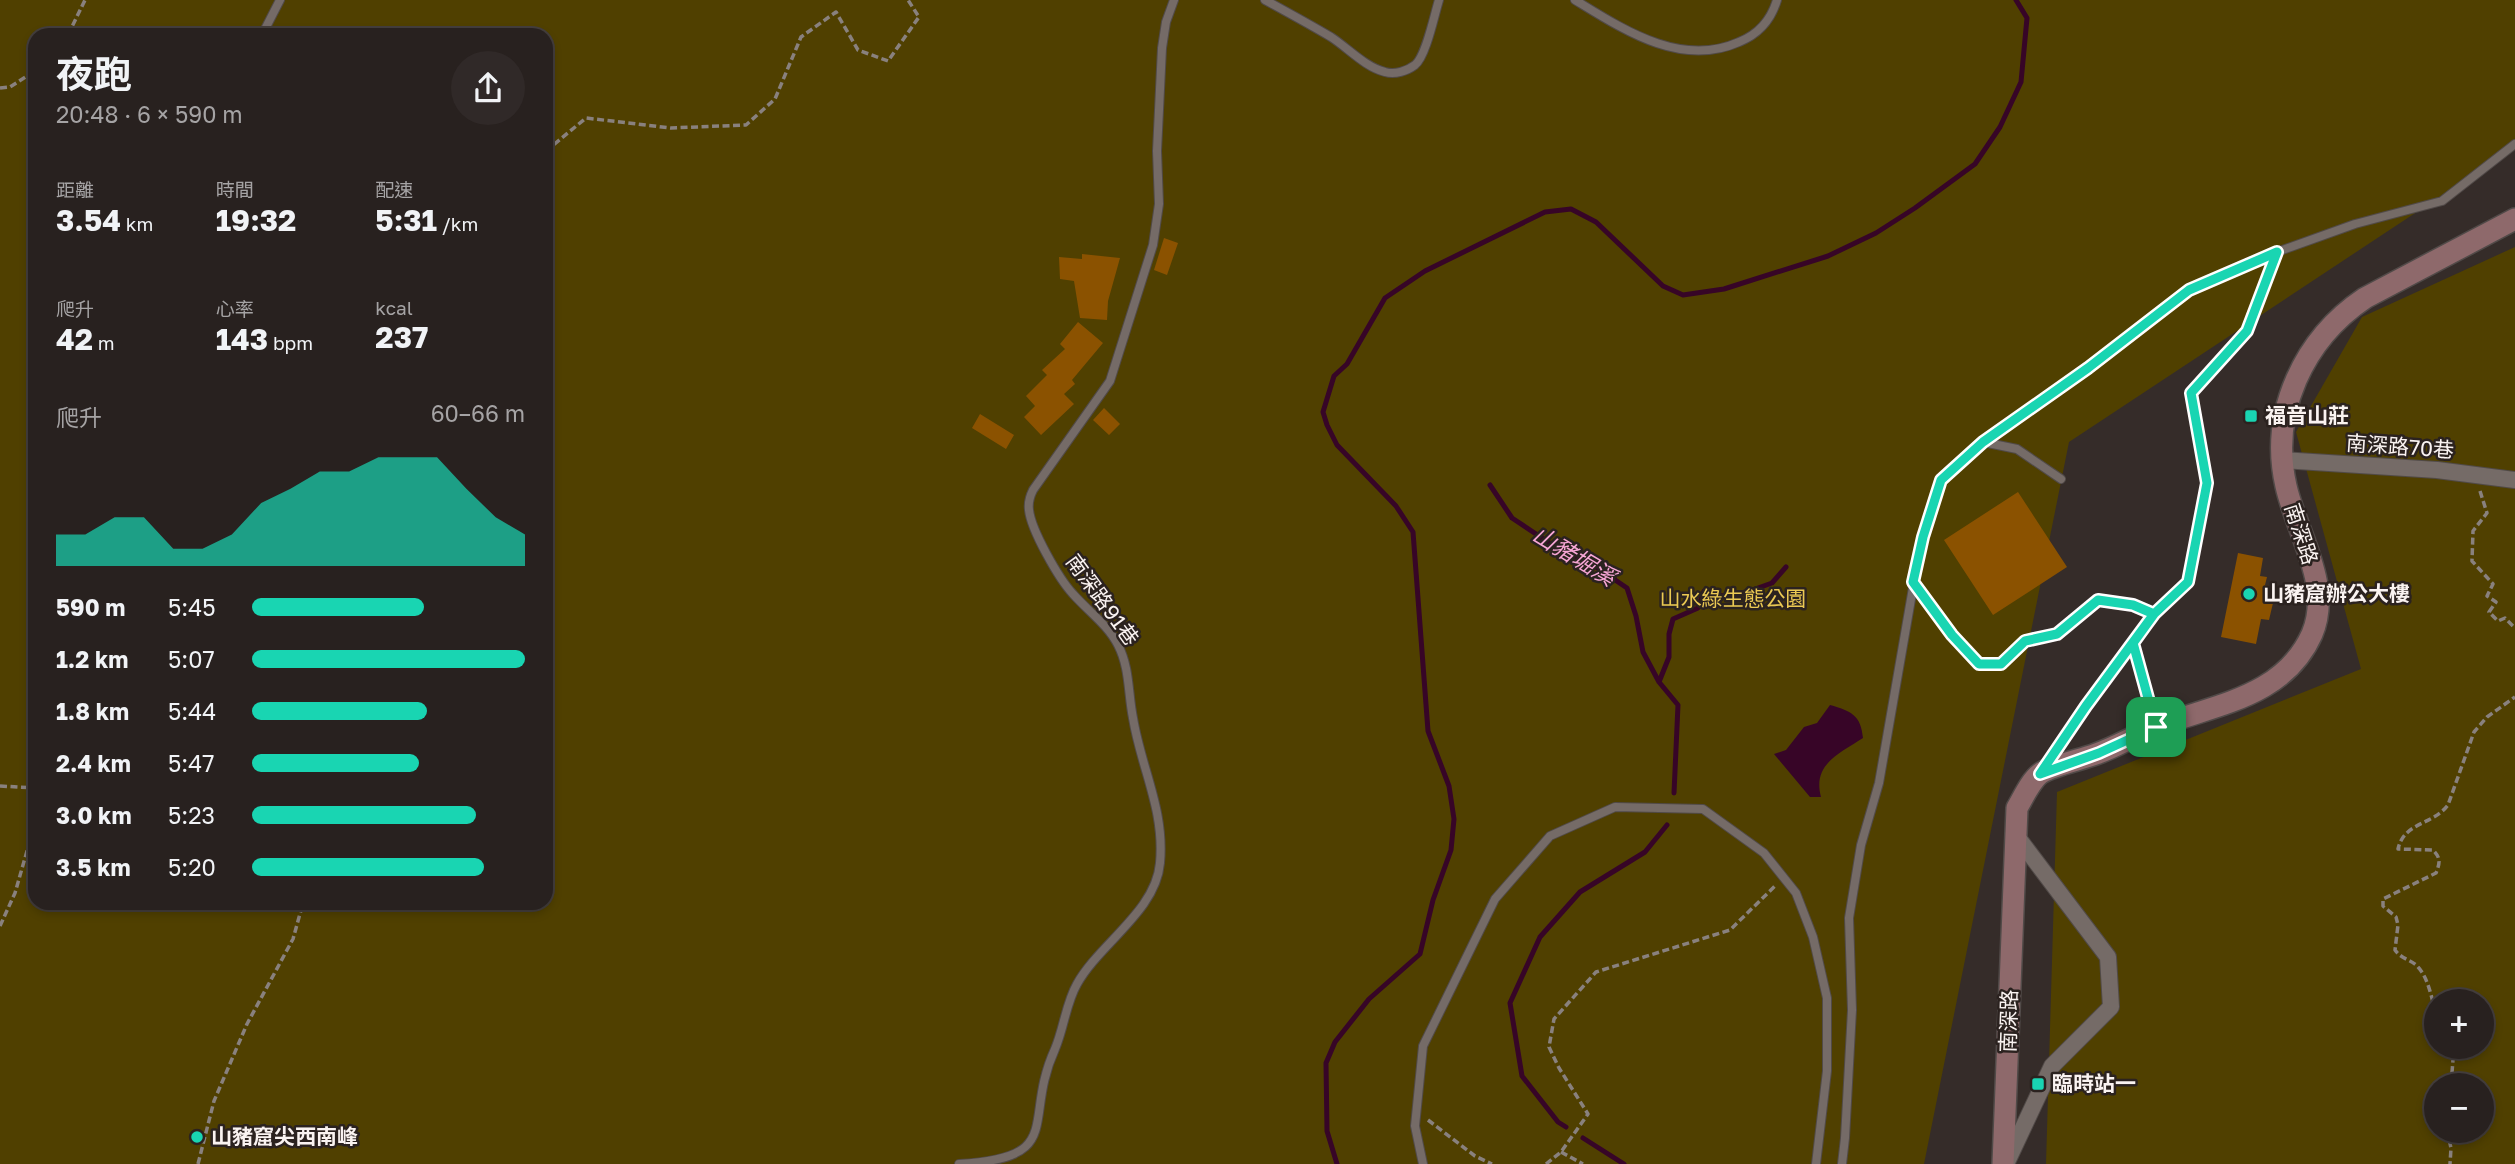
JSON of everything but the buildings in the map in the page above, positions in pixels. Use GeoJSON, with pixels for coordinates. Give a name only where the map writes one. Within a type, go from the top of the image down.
{"type":"FeatureCollection","features":[{"type":"Feature","properties":{"kind":"main road","name":"南深路"},"geometry":{"type":"LineString","coordinates":[[2005,1164],[2017,808],[2040,774],[2099,753],[2156,727],[2177,722],[2259,690],[2278,679],[2292,666],[2313,631],[2317,614],[2317,588],[2286,486],[2282,460],[2289,394],[2298,372],[2315,345],[2334,323],[2365,298],[2515,219]]}},
{"type":"Feature","properties":{"kind":"street","name":"南深路70巷"},"geometry":{"type":"LineString","coordinates":[[2282,460],[2437,470],[2515,480]]}},
{"type":"Feature","properties":{"kind":"street"},"geometry":{"type":"LineString","coordinates":[[2005,1164],[2052,1066],[2111,1007],[2108,957],[2015,834]]}},
{"type":"Feature","properties":{"kind":"lane"},"geometry":{"type":"LineString","coordinates":[[266,28],[280,0]]}},
{"type":"Feature","properties":{"kind":"lane","name":"南深路91巷"},"geometry":{"type":"LineString","coordinates":[[959,1164],[1005,1159],[1022,1151],[1033,1140],[1046,1068],[1060,1037],[1076,986],[1088,967],[1132,918],[1154,884],[1160,866],[1161,840],[1157,804],[1143,763],[1133,718],[1126,664],[1118,645],[1105,627],[1070,592],[1057,572],[1031,521],[1028,507],[1033,490],[1110,381],[1153,245],[1159,204],[1157,151],[1162,48],[1166,22],[1174,0]]}},
{"type":"Feature","properties":{"kind":"lane"},"geometry":{"type":"LineString","coordinates":[[1265,0],[1387,73],[1402,72],[1417,64],[1426,48],[1430,26],[1440,0]]}},
{"type":"Feature","properties":{"kind":"lane"},"geometry":{"type":"LineString","coordinates":[[1575,0],[1659,44],[1679,51],[1699,52],[1727,47],[1748,38],[1765,25],[1777,0]]}},
{"type":"Feature","properties":{"kind":"lane"},"geometry":{"type":"LineString","coordinates":[[1842,1164],[1852,1010],[1849,918],[1860,845],[1879,783],[1913,582],[1923,537],[1941,480],[1983,442],[2088,368],[2189,290],[2277,252],[2355,224],[2442,201],[2515,144]]}},
{"type":"Feature","properties":{"kind":"lane"},"geometry":{"type":"LineString","coordinates":[[2040,774],[2154,614],[2188,582],[2207,483],[2191,393],[2247,331],[2277,252]]}},
{"type":"Feature","properties":{"kind":"lane"},"geometry":{"type":"LineString","coordinates":[[1983,442],[2017,449],[2061,479]]}},
{"type":"Feature","properties":{"kind":"lane"},"geometry":{"type":"LineString","coordinates":[[1913,582],[1952,635],[1979,664],[2001,664],[2025,641],[2057,634],[2098,600],[2133,605],[2154,614]]}},
{"type":"Feature","properties":{"kind":"lane"},"geometry":{"type":"LineString","coordinates":[[2133,643],[2156,727]]}},
{"type":"Feature","properties":{"kind":"lane"},"geometry":{"type":"LineString","coordinates":[[1423,1164],[1415,1126],[1423,1045],[1495,899],[1550,836],[1615,807],[1703,810],[1764,853],[1796,893],[1813,937],[1827,998],[1827,1071],[1816,1164]]}},
{"type":"Feature","properties":{"kind":"path"},"geometry":{"type":"LineString","coordinates":[[71,28],[85,0]]}},
{"type":"Feature","properties":{"kind":"path"},"geometry":{"type":"LineString","coordinates":[[553,146],[586,118],[671,128],[746,125],[775,99],[801,37],[836,12],[858,50],[888,61],[919,17],[908,0]]}},
{"type":"Feature","properties":{"kind":"path"},"geometry":{"type":"LineString","coordinates":[[0,88],[10,87],[28,75]]}},
{"type":"Feature","properties":{"kind":"path"},"geometry":{"type":"LineString","coordinates":[[2482,475],[2479,492],[2487,513],[2475,525],[2473,531],[2472,561],[2493,584],[2487,596],[2496,602],[2489,612],[2498,621],[2505,618],[2515,628]]}},
{"type":"Feature","properties":{"kind":"path"},"geometry":{"type":"LineString","coordinates":[[2428,989],[2417,965],[2400,957],[2395,950],[2398,925],[2396,917],[2383,906],[2383,899],[2436,873],[2440,864],[2439,856],[2433,850],[2398,849],[2400,838],[2411,829],[2441,814],[2448,805],[2474,732],[2487,717],[2515,697]]}},
{"type":"Feature","properties":{"kind":"path"},"geometry":{"type":"LineString","coordinates":[[0,786],[28,788]]}},
{"type":"Feature","properties":{"kind":"path"},"geometry":{"type":"LineString","coordinates":[[0,926],[15,893],[28,848]]}},
{"type":"Feature","properties":{"kind":"path"},"geometry":{"type":"LineString","coordinates":[[1546,1164],[1561,1153],[1588,1114],[1549,1047],[1554,1018],[1596,972],[1730,930],[1784,878]]}},
{"type":"Feature","properties":{"kind":"path"},"geometry":{"type":"LineString","coordinates":[[198,1164],[214,1101],[247,1024],[293,939],[301,910]]}},
{"type":"Feature","properties":{"kind":"path"},"geometry":{"type":"LineString","coordinates":[[1416,1112],[1475,1156],[1492,1164]]}},
{"type":"Feature","properties":{"kind":"path"},"geometry":{"type":"LineString","coordinates":[[2450,1143],[2450,1164]]}},
{"type":"Feature","properties":{"kind":"path"},"geometry":{"type":"LineString","coordinates":[[1561,1153],[1583,1164]]}},
{"type":"Feature","properties":{"kind":"green space","name":"山水綠生態公園"},"geometry":{"type":"Polygon","coordinates":[[[0,0],[2515,0],[2515,147],[2069,442],[1924,1164],[0,1164],[0,0]]]}},
{"type":"Feature","properties":{"kind":"green space"},"geometry":{"type":"Polygon","coordinates":[[[2515,247],[2515,1164],[2046,1164],[2057,792],[2361,669],[2296,432],[2362,317],[2515,247]]]}},
{"type":"Feature","properties":{"kind":"shaded area"},"geometry":{"type":"Polygon","coordinates":[[[1830,705],[1854,715],[1860,724],[1863,738],[1830,761],[1821,776],[1821,797],[1810,797],[1774,754],[1786,750],[1804,727],[1817,723],[1830,705]]]}},
{"type":"Feature","properties":{"kind":"waterway"},"geometry":{"type":"LineString","coordinates":[[1337,1164],[1327,1131],[1326,1063],[1335,1042],[1369,999],[1420,954],[1433,900],[1451,850],[1454,819],[1449,786],[1428,731],[1413,532],[1396,506],[1337,445],[1323,412],[1334,376],[1347,364],[1385,298],[1425,271],[1545,212],[1571,209],[1596,222],[1663,286],[1683,295],[1724,289],[1828,256],[1876,233],[1975,164],[2000,127],[2021,82],[2027,18],[2016,0]]}},
{"type":"Feature","properties":{"kind":"waterway","name":"山豬堀溪"},"geometry":{"type":"LineString","coordinates":[[1490,485],[1512,518],[1627,588],[1643,652],[1659,682],[1678,705],[1674,793]]}},
{"type":"Feature","properties":{"kind":"waterway"},"geometry":{"type":"LineString","coordinates":[[1659,682],[1669,657],[1669,634],[1673,619],[1698,608],[1704,591],[1730,598],[1772,583],[1786,567]]}},
{"type":"Feature","properties":{"kind":"waterway","name":"山豬堀溪"},"geometry":{"type":"LineString","coordinates":[[1566,1127],[1558,1122],[1522,1076],[1510,1003],[1540,937],[1580,892],[1645,852],[1667,825]]}},
{"type":"Feature","properties":{"kind":"waterway","name":"山豬堀溪"},"geometry":{"type":"LineString","coordinates":[[1583,1138],[1624,1164]]}},
{"type":"Feature","properties":{"kind":"place","name":"福音山莊"},"geometry":{"type":"Point","coordinates":[2251,416]}},
{"type":"Feature","properties":{"kind":"place","name":"山豬窟辦公大樓"},"geometry":{"type":"Point","coordinates":[2249,594]}},
{"type":"Feature","properties":{"kind":"place","name":"臨時站一"},"geometry":{"type":"Point","coordinates":[2038,1084]}},
{"type":"Feature","properties":{"kind":"place","name":"山豬窟尖西南峰"},"geometry":{"type":"Point","coordinates":[197,1137]}},
{"type":"Feature","properties":{"kind":"route"},"geometry":{"type":"LineString","coordinates":[[2156,727],[2099,753],[2040,774],[2086,706],[2154,614],[2188,582],[2207,483],[2191,393],[2247,331],[2277,252],[2189,290],[2088,368],[1983,442],[1941,480],[1923,537],[1913,582],[1952,635],[1979,664],[2001,664],[2025,641],[2057,634],[2098,600],[2133,605],[2154,614],[2133,643],[2156,727]]}}]}
